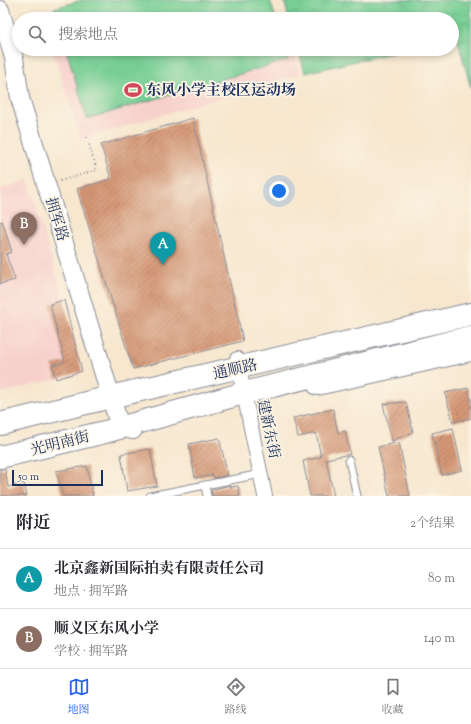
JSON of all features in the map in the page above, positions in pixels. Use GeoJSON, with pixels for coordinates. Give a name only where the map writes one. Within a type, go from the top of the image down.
{"type":"FeatureCollection","features":[{"type":"Feature","properties":{"kind":"main road","name":"通顺路"},"geometry":{"type":"LineString","coordinates":[[0,424],[119,392],[238,363],[471,314]]}},
{"type":"Feature","properties":{"kind":"main road","name":"通顺路"},"geometry":{"type":"LineString","coordinates":[[128,427],[465,343]]}},
{"type":"Feature","properties":{"kind":"main road","name":"光明南街"},"geometry":{"type":"LineString","coordinates":[[0,457],[128,427]]}},
{"type":"Feature","properties":{"kind":"street","name":"拥军路"},"geometry":{"type":"LineString","coordinates":[[0,10],[12,51]]}},
{"type":"Feature","properties":{"kind":"street","name":"拥军路"},"geometry":{"type":"LineString","coordinates":[[13,56],[20,98],[119,392],[128,427]]}},
{"type":"Feature","properties":{"kind":"street"},"geometry":{"type":"LineString","coordinates":[[238,363],[471,304]]}},
{"type":"Feature","properties":{"kind":"street","name":"建新东街"},"geometry":{"type":"LineString","coordinates":[[238,363],[265,496]]}},
{"type":"Feature","properties":{"kind":"lane"},"geometry":{"type":"LineString","coordinates":[[349,460],[357,496]]}},
{"type":"Feature","properties":{"kind":"lane"},"geometry":{"type":"LineString","coordinates":[[150,496],[261,474]]}},
{"type":"Feature","properties":{"kind":"lane"},"geometry":{"type":"LineString","coordinates":[[205,486],[207,496]]}},
{"type":"Feature","properties":{"kind":"path"},"geometry":{"type":"LineString","coordinates":[[54,182],[97,170],[86,135]]}},
{"type":"Feature","properties":{"kind":"shaded area","name":"东风小学主校区运动场"},"geometry":{"type":"Polygon","coordinates":[[[54,56],[294,56],[300,74],[81,139],[54,56]]]}},
{"type":"Feature","properties":{"kind":"shaded area"},"geometry":{"type":"Polygon","coordinates":[[[28,180],[64,300],[82,373],[0,393],[0,189],[28,180]]]}},
{"type":"Feature","properties":{"kind":"green space"},"geometry":{"type":"Polygon","coordinates":[[[82,0],[270,0],[274,12],[55,12],[54,8],[82,0]]]}},
{"type":"Feature","properties":{"kind":"green space"},"geometry":{"type":"Polygon","coordinates":[[[284,0],[471,0],[471,89],[459,44],[459,12],[287,12],[284,0]]]}},
{"type":"Feature","properties":{"kind":"green space","name":"东风小学主校区运动场"},"geometry":{"type":"Polygon","coordinates":[[[68,56],[287,56],[288,60],[87,119],[68,56]]]}},
{"type":"Feature","properties":{"kind":"green space"},"geometry":{"type":"Polygon","coordinates":[[[300,56],[377,56],[305,73],[300,56]]]}},
{"type":"Feature","properties":{"kind":"building"},"geometry":{"type":"Polygon","coordinates":[[[193,118],[243,341],[133,369],[77,189],[111,179],[101,145],[193,118]]]}},
{"type":"Feature","properties":{"kind":"building"},"geometry":{"type":"Polygon","coordinates":[[[2,221],[12,252],[6,254],[15,280],[0,284],[0,222],[2,221]]]}},
{"type":"Feature","properties":{"kind":"building"},"geometry":{"type":"Polygon","coordinates":[[[64,300],[82,371],[56,379],[52,365],[65,362],[50,304],[64,300]]]}},
{"type":"Feature","properties":{"kind":"building"},"geometry":{"type":"Polygon","coordinates":[[[468,388],[471,401],[471,418],[453,422],[445,393],[468,388]]]}},
{"type":"Feature","properties":{"kind":"building"},"geometry":{"type":"Polygon","coordinates":[[[406,402],[413,432],[392,441],[383,404],[406,402]]]}},
{"type":"Feature","properties":{"kind":"building"},"geometry":{"type":"Polygon","coordinates":[[[333,409],[338,433],[345,431],[350,454],[326,459],[334,496],[310,496],[303,461],[321,457],[316,433],[298,437],[293,418],[333,409]]]}},
{"type":"Feature","properties":{"kind":"building"},"geometry":{"type":"Polygon","coordinates":[[[453,428],[462,470],[442,475],[432,433],[453,428]]]}},
{"type":"Feature","properties":{"kind":"building"},"geometry":{"type":"Polygon","coordinates":[[[219,438],[228,475],[214,478],[213,475],[195,478],[189,444],[219,438]]]}},
{"type":"Feature","properties":{"kind":"building"},"geometry":{"type":"Polygon","coordinates":[[[399,442],[410,496],[389,496],[378,447],[399,442]]]}},
{"type":"Feature","properties":{"kind":"building"},"geometry":{"type":"Polygon","coordinates":[[[150,449],[157,486],[127,491],[121,454],[150,449]]]}},
{"type":"Feature","properties":{"kind":"building"},"geometry":{"type":"Polygon","coordinates":[[[87,466],[93,496],[63,496],[56,471],[87,466]]]}},
{"type":"Feature","properties":{"kind":"building"},"geometry":{"type":"Polygon","coordinates":[[[0,469],[5,469],[8,487],[24,483],[27,496],[0,496],[0,469]]]}},
{"type":"Feature","properties":{"kind":"building"},"geometry":{"type":"Polygon","coordinates":[[[230,485],[231,487],[238,486],[240,496],[212,496],[211,490],[230,485]]]}},
{"type":"Feature","properties":{"kind":"place","name":"东风小学主校区运动场"},"geometry":{"type":"Point","coordinates":[133,90]}},
{"type":"Feature","properties":{"kind":"place","name":"顺义区东风小学"},"geometry":{"type":"Point","coordinates":[24,245]}},
{"type":"Feature","properties":{"kind":"place","name":"北京鑫新国际拍卖有限责任公司"},"geometry":{"type":"Point","coordinates":[163,265]}}]}
